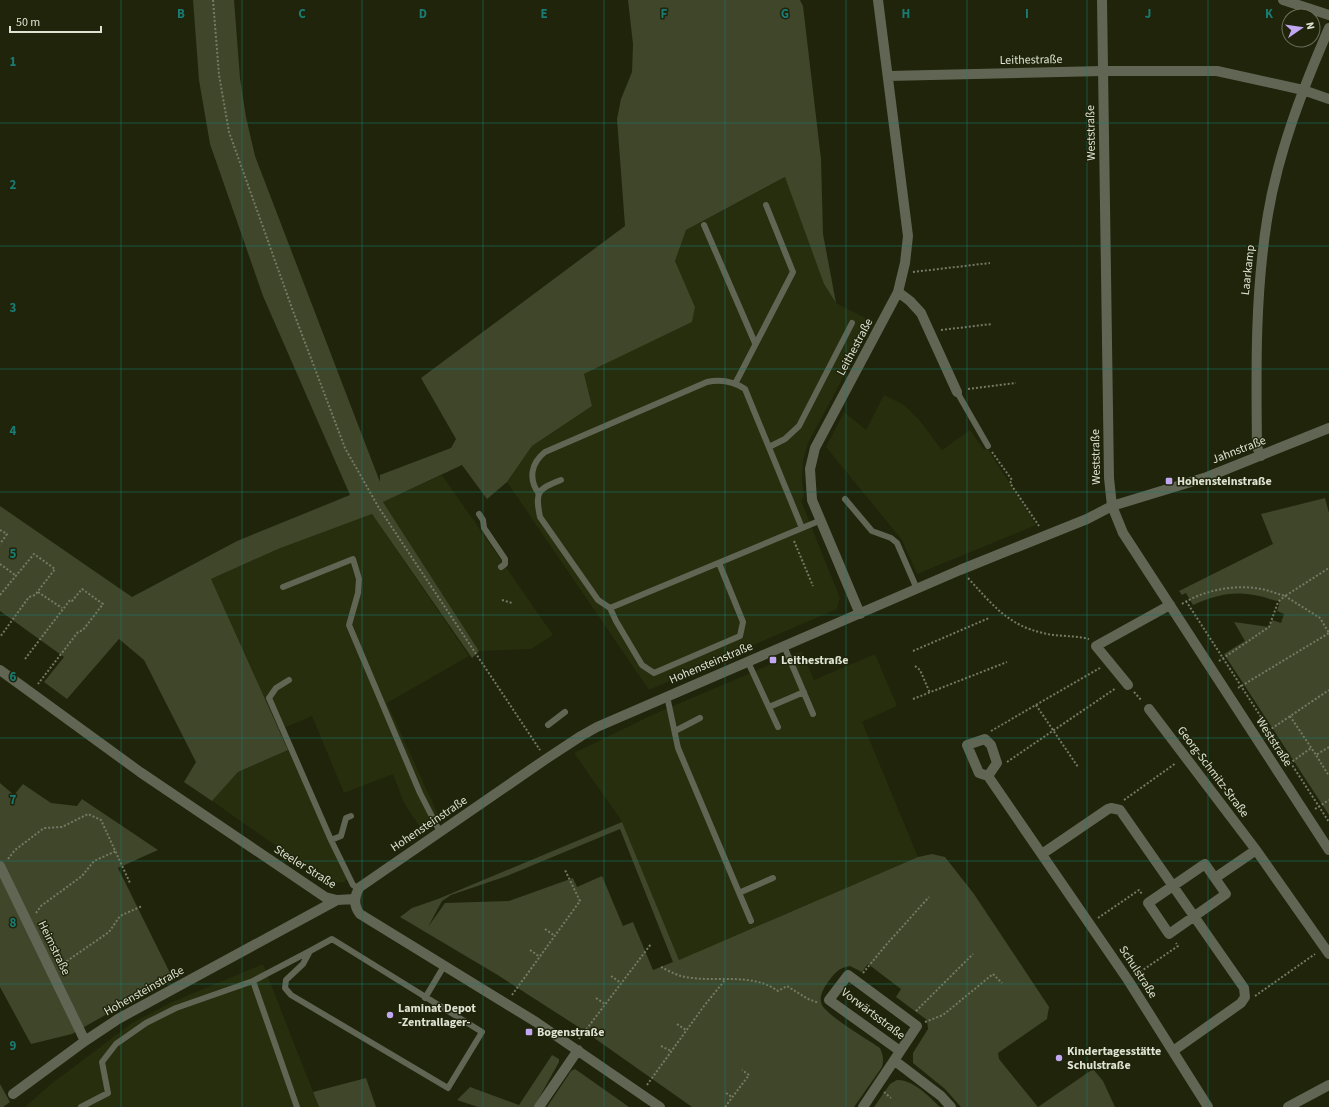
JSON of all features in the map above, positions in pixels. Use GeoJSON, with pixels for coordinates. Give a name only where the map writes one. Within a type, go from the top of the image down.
{"type":"FeatureCollection","features":[{"type":"Feature","properties":{"kind":"street","name":"Leithestraße"},"geometry":{"type":"LineString","coordinates":[[860,614],[819,521],[812,500],[810,469],[815,448],[898,292],[903,273],[908,236],[878,0]]}},
{"type":"Feature","properties":{"kind":"street","name":"Weststraße"},"geometry":{"type":"LineString","coordinates":[[1102,0],[1109,478],[1112,506],[1123,533],[1329,850]]}},
{"type":"Feature","properties":{"kind":"street"},"geometry":{"type":"LineString","coordinates":[[1283,0],[1329,15]]}},
{"type":"Feature","properties":{"kind":"street","name":"Laarkamp"},"geometry":{"type":"LineString","coordinates":[[1261,456],[1257,447],[1257,321],[1260,267],[1268,213],[1281,155],[1303,90],[1329,28]]}},
{"type":"Feature","properties":{"kind":"street","name":"Leithestraße"},"geometry":{"type":"LineString","coordinates":[[888,76],[1103,71]]}},
{"type":"Feature","properties":{"kind":"street"},"geometry":{"type":"LineString","coordinates":[[1103,71],[1217,71],[1303,90],[1329,99]]}},
{"type":"Feature","properties":{"kind":"street"},"geometry":{"type":"LineString","coordinates":[[898,292],[921,313],[957,391]]}},
{"type":"Feature","properties":{"kind":"street","name":"Jahnstraße"},"geometry":{"type":"LineString","coordinates":[[1112,506],[1207,477],[1329,428]]}},
{"type":"Feature","properties":{"kind":"street","name":"Hohensteinstraße"},"geometry":{"type":"LineString","coordinates":[[355,899],[359,889],[366,882],[581,736],[667,696],[960,570],[1087,519],[1112,506]]}},
{"type":"Feature","properties":{"kind":"street"},"geometry":{"type":"LineString","coordinates":[[1126,683],[1096,646],[1171,608]]}},
{"type":"Feature","properties":{"kind":"street","name":"Steeler Straße"},"geometry":{"type":"LineString","coordinates":[[0,670],[140,772],[325,897],[337,900],[355,899]]}},
{"type":"Feature","properties":{"kind":"street","name":"Georg-Schmitz-Straße"},"geometry":{"type":"LineString","coordinates":[[1149,710],[1256,850],[1327,951]]}},
{"type":"Feature","properties":{"kind":"street"},"geometry":{"type":"LineString","coordinates":[[988,776],[997,763],[991,745],[985,739],[967,746],[978,773],[988,776],[1042,854],[1108,809],[1120,810],[1244,988],[1245,997],[1241,1004],[1173,1051]]}},
{"type":"Feature","properties":{"kind":"street"},"geometry":{"type":"LineString","coordinates":[[1215,878],[1256,850]]}},
{"type":"Feature","properties":{"kind":"street","name":"Schulstraße"},"geometry":{"type":"LineString","coordinates":[[1042,854],[1128,980],[1208,1107]]}},
{"type":"Feature","properties":{"kind":"street"},"geometry":{"type":"LineString","coordinates":[[1205,864],[1226,894],[1169,934],[1148,903],[1173,886],[1205,864]]}},
{"type":"Feature","properties":{"kind":"street","name":"Heimstraße"},"geometry":{"type":"LineString","coordinates":[[1,867],[85,1041]]}},
{"type":"Feature","properties":{"kind":"street"},"geometry":{"type":"LineString","coordinates":[[355,899],[357,910],[360,914],[506,1003],[575,1048],[660,1107]]}},
{"type":"Feature","properties":{"kind":"street","name":"Hohensteinstraße"},"geometry":{"type":"LineString","coordinates":[[14,1094],[85,1041],[118,1019],[337,900]]}},
{"type":"Feature","properties":{"kind":"street","name":"Vorwärtsstraße"},"geometry":{"type":"LineString","coordinates":[[863,1107],[917,1026],[848,975],[829,1000],[900,1051]]}},
{"type":"Feature","properties":{"kind":"street"},"geometry":{"type":"LineString","coordinates":[[539,1107],[575,1048]]}},
{"type":"Feature","properties":{"kind":"street"},"geometry":{"type":"LineString","coordinates":[[895,1061],[942,1096],[951,1107]]}},
{"type":"Feature","properties":{"kind":"street"},"geometry":{"type":"LineString","coordinates":[[1288,1107],[1329,1085]]}},
{"type":"Feature","properties":{"kind":"lane"},"geometry":{"type":"LineString","coordinates":[[734,384],[792,272],[766,205]]}},
{"type":"Feature","properties":{"kind":"lane"},"geometry":{"type":"LineString","coordinates":[[704,225],[755,343]]}},
{"type":"Feature","properties":{"kind":"lane"},"geometry":{"type":"LineString","coordinates":[[768,447],[785,439],[799,426],[852,323]]}},
{"type":"Feature","properties":{"kind":"lane"},"geometry":{"type":"LineString","coordinates":[[539,494],[533,486],[532,471],[534,464],[545,452],[707,382],[722,380],[744,389],[802,528]]}},
{"type":"Feature","properties":{"kind":"lane"},"geometry":{"type":"LineString","coordinates":[[957,391],[988,446]]}},
{"type":"Feature","properties":{"kind":"lane"},"geometry":{"type":"LineString","coordinates":[[561,480],[544,486],[539,494],[537,504],[540,517],[598,600],[610,608],[642,665],[654,673],[740,636],[743,632],[743,622],[719,563]]}},
{"type":"Feature","properties":{"kind":"lane"},"geometry":{"type":"LineString","coordinates":[[845,499],[872,531],[890,538],[897,543],[917,589]]}},
{"type":"Feature","properties":{"kind":"lane"},"geometry":{"type":"LineString","coordinates":[[479,514],[483,520],[484,528],[505,559],[506,564],[501,568]]}},
{"type":"Feature","properties":{"kind":"lane"},"geometry":{"type":"LineString","coordinates":[[610,608],[819,521]]}},
{"type":"Feature","properties":{"kind":"lane"},"geometry":{"type":"LineString","coordinates":[[283,587],[353,558],[359,579],[358,593],[349,625],[420,793],[440,832]]}},
{"type":"Feature","properties":{"kind":"lane"},"geometry":{"type":"LineString","coordinates":[[784,646],[813,714]]}},
{"type":"Feature","properties":{"kind":"lane"},"geometry":{"type":"LineString","coordinates":[[748,662],[778,727]]}},
{"type":"Feature","properties":{"kind":"lane"},"geometry":{"type":"LineString","coordinates":[[289,680],[276,688],[269,698],[331,840],[353,885],[359,889]]}},
{"type":"Feature","properties":{"kind":"lane"},"geometry":{"type":"LineString","coordinates":[[768,707],[804,692]]}},
{"type":"Feature","properties":{"kind":"lane"},"geometry":{"type":"LineString","coordinates":[[667,696],[678,748],[741,892],[751,921]]}},
{"type":"Feature","properties":{"kind":"lane"},"geometry":{"type":"LineString","coordinates":[[548,725],[565,712]]}},
{"type":"Feature","properties":{"kind":"lane"},"geometry":{"type":"LineString","coordinates":[[675,730],[700,718]]}},
{"type":"Feature","properties":{"kind":"lane"},"geometry":{"type":"LineString","coordinates":[[331,840],[341,836],[346,818],[351,816]]}},
{"type":"Feature","properties":{"kind":"lane"},"geometry":{"type":"LineString","coordinates":[[741,892],[773,878]]}},
{"type":"Feature","properties":{"kind":"lane"},"geometry":{"type":"LineString","coordinates":[[81,1107],[108,1093],[102,1062],[116,1044],[146,1023],[176,1008],[253,981],[310,950],[332,939],[482,1032],[448,1088],[291,995],[285,988],[286,980],[303,964],[310,950]]}},
{"type":"Feature","properties":{"kind":"lane"},"geometry":{"type":"LineString","coordinates":[[425,998],[444,966]]}},
{"type":"Feature","properties":{"kind":"lane"},"geometry":{"type":"LineString","coordinates":[[253,981],[296,1107]]}},
{"type":"Feature","properties":{"kind":"path"},"geometry":{"type":"LineString","coordinates":[[213,0],[219,75],[228,132],[345,448],[379,508],[546,759]]}},
{"type":"Feature","properties":{"kind":"path"},"geometry":{"type":"LineString","coordinates":[[903,273],[990,263]]}},
{"type":"Feature","properties":{"kind":"path"},"geometry":{"type":"LineString","coordinates":[[930,331],[992,324]]}},
{"type":"Feature","properties":{"kind":"path"},"geometry":{"type":"LineString","coordinates":[[957,391],[1016,383]]}},
{"type":"Feature","properties":{"kind":"path"},"geometry":{"type":"LineString","coordinates":[[988,446],[1012,480],[1010,483],[1045,536]]}},
{"type":"Feature","properties":{"kind":"path"},"geometry":{"type":"LineString","coordinates":[[0,530],[7,534],[0,544]]}},
{"type":"Feature","properties":{"kind":"path"},"geometry":{"type":"LineString","coordinates":[[790,533],[813,586]]}},
{"type":"Feature","properties":{"kind":"path"},"geometry":{"type":"LineString","coordinates":[[0,595],[15,575],[34,554],[55,569],[36,595],[30,597],[0,637]]}},
{"type":"Feature","properties":{"kind":"path"},"geometry":{"type":"LineString","coordinates":[[0,564],[15,575]]}},
{"type":"Feature","properties":{"kind":"path"},"geometry":{"type":"LineString","coordinates":[[1210,668],[1269,627],[1278,602],[1285,596],[1329,568]]}},
{"type":"Feature","properties":{"kind":"path"},"geometry":{"type":"LineString","coordinates":[[960,570],[999,612],[1017,625],[1042,633],[1089,639],[1096,646]]}},
{"type":"Feature","properties":{"kind":"path"},"geometry":{"type":"LineString","coordinates":[[1171,608],[1204,594],[1229,588],[1255,588],[1285,596],[1320,618],[1329,633],[1228,694]]}},
{"type":"Feature","properties":{"kind":"path"},"geometry":{"type":"LineString","coordinates":[[25,659],[62,609],[70,600],[72,601],[82,589],[103,604],[82,630],[78,632],[31,693]]}},
{"type":"Feature","properties":{"kind":"path"},"geometry":{"type":"LineString","coordinates":[[38,592],[62,609]]}},
{"type":"Feature","properties":{"kind":"path"},"geometry":{"type":"LineString","coordinates":[[502,600],[512,603]]}},
{"type":"Feature","properties":{"kind":"path"},"geometry":{"type":"LineString","coordinates":[[1186,601],[1329,822]]}},
{"type":"Feature","properties":{"kind":"path"},"geometry":{"type":"LineString","coordinates":[[913,650],[989,618]]}},
{"type":"Feature","properties":{"kind":"path"},"geometry":{"type":"LineString","coordinates":[[913,699],[1007,662]]}},
{"type":"Feature","properties":{"kind":"path"},"geometry":{"type":"LineString","coordinates":[[985,739],[988,732],[1110,663]]}},
{"type":"Feature","properties":{"kind":"path"},"geometry":{"type":"LineString","coordinates":[[915,666],[920,670],[930,693]]}},
{"type":"Feature","properties":{"kind":"path"},"geometry":{"type":"LineString","coordinates":[[997,763],[1006,762],[1126,683],[1149,710]]}},
{"type":"Feature","properties":{"kind":"path"},"geometry":{"type":"LineString","coordinates":[[1256,739],[1329,690]]}},
{"type":"Feature","properties":{"kind":"path"},"geometry":{"type":"LineString","coordinates":[[1036,705],[1078,767]]}},
{"type":"Feature","properties":{"kind":"path"},"geometry":{"type":"LineString","coordinates":[[1290,716],[1329,776]]}},
{"type":"Feature","properties":{"kind":"path"},"geometry":{"type":"LineString","coordinates":[[1316,755],[1329,747]]}},
{"type":"Feature","properties":{"kind":"path"},"geometry":{"type":"LineString","coordinates":[[1278,771],[1311,748]]}},
{"type":"Feature","properties":{"kind":"path"},"geometry":{"type":"LineString","coordinates":[[1117,809],[1123,801],[1186,757]]}},
{"type":"Feature","properties":{"kind":"path"},"geometry":{"type":"LineString","coordinates":[[1306,815],[1329,800]]}},
{"type":"Feature","properties":{"kind":"path"},"geometry":{"type":"LineString","coordinates":[[1,867],[15,850],[44,828],[62,827],[88,814],[101,820],[130,883]]}},
{"type":"Feature","properties":{"kind":"path"},"geometry":{"type":"LineString","coordinates":[[28,924],[42,906],[82,876],[94,861],[116,851]]}},
{"type":"Feature","properties":{"kind":"path"},"geometry":{"type":"LineString","coordinates":[[506,1003],[580,901],[565,870]]}},
{"type":"Feature","properties":{"kind":"path"},"geometry":{"type":"LineString","coordinates":[[1090,923],[1139,890],[1148,903]]}},
{"type":"Feature","properties":{"kind":"path"},"geometry":{"type":"LineString","coordinates":[[857,982],[886,945],[929,897]]}},
{"type":"Feature","properties":{"kind":"path"},"geometry":{"type":"LineString","coordinates":[[50,968],[67,961],[109,932],[120,916],[142,906]]}},
{"type":"Feature","properties":{"kind":"path"},"geometry":{"type":"LineString","coordinates":[[545,929],[555,936]]}},
{"type":"Feature","properties":{"kind":"path"},"geometry":{"type":"LineString","coordinates":[[1128,980],[1178,946],[1169,934]]}},
{"type":"Feature","properties":{"kind":"path"},"geometry":{"type":"LineString","coordinates":[[575,1048],[605,1004],[651,944]]}},
{"type":"Feature","properties":{"kind":"path"},"geometry":{"type":"LineString","coordinates":[[530,950],[540,957]]}},
{"type":"Feature","properties":{"kind":"path"},"geometry":{"type":"LineString","coordinates":[[1245,997],[1253,997],[1327,951]]}},
{"type":"Feature","properties":{"kind":"path"},"geometry":{"type":"LineString","coordinates":[[908,1019],[973,954]]}},
{"type":"Feature","properties":{"kind":"path"},"geometry":{"type":"LineString","coordinates":[[661,967],[681,976],[745,980],[768,984],[778,991],[787,986],[808,999],[821,1004],[829,1000]]}},
{"type":"Feature","properties":{"kind":"path"},"geometry":{"type":"LineString","coordinates":[[917,1026],[942,1015],[993,974],[1002,983]]}},
{"type":"Feature","properties":{"kind":"path"},"geometry":{"type":"LineString","coordinates":[[611,976],[621,983]]}},
{"type":"Feature","properties":{"kind":"path"},"geometry":{"type":"LineString","coordinates":[[640,1093],[703,1005],[726,980]]}},
{"type":"Feature","properties":{"kind":"path"},"geometry":{"type":"LineString","coordinates":[[596,998],[605,1004]]}},
{"type":"Feature","properties":{"kind":"path"},"geometry":{"type":"LineString","coordinates":[[677,1024],[686,1030]]}},
{"type":"Feature","properties":{"kind":"path"},"geometry":{"type":"LineString","coordinates":[[662,1046],[671,1051]]}},
{"type":"Feature","properties":{"kind":"path"},"geometry":{"type":"LineString","coordinates":[[725,1107],[748,1075],[742,1070]]}},
{"type":"Feature","properties":{"kind":"path"},"geometry":{"type":"LineString","coordinates":[[726,1093],[732,1097]]}},
{"type":"Feature","properties":{"kind":"shaded area"},"geometry":{"type":"Polygon","coordinates":[[[193,0],[234,0],[240,78],[246,117],[255,156],[380,482],[380,475],[451,448],[456,439],[421,378],[625,226],[617,119],[621,99],[632,72],[633,44],[628,0],[800,0],[803,6],[821,159],[823,234],[836,303],[824,284],[785,177],[686,230],[675,261],[695,307],[692,322],[584,374],[592,406],[532,446],[507,482],[487,499],[462,465],[383,502],[479,651],[472,658],[372,514],[278,549],[211,579],[288,750],[238,772],[212,801],[184,782],[196,762],[144,660],[119,639],[67,699],[44,682],[64,657],[0,611],[0,506],[132,597],[237,541],[350,495],[263,296],[210,144],[199,80],[193,0]]]}},
{"type":"Feature","properties":{"kind":"shaded area"},"geometry":{"type":"Polygon","coordinates":[[[786,177],[824,284],[836,303],[873,322],[808,443],[803,461],[802,481],[804,496],[801,501],[840,598],[837,609],[649,690],[507,482],[532,446],[592,406],[584,374],[692,322],[695,307],[675,261],[686,230],[786,177]]]}},
{"type":"Feature","properties":{"kind":"shaded area"},"geometry":{"type":"Polygon","coordinates":[[[884,395],[904,405],[920,421],[942,450],[970,430],[984,450],[987,448],[1036,525],[917,574],[902,540],[826,447],[844,412],[866,430],[884,395]]]}},
{"type":"Feature","properties":{"kind":"shaded area"},"geometry":{"type":"Polygon","coordinates":[[[442,475],[553,635],[531,649],[479,651],[383,502],[442,475]]]}},
{"type":"Feature","properties":{"kind":"shaded area"},"geometry":{"type":"Polygon","coordinates":[[[1325,498],[1329,513],[1329,815],[1224,654],[1245,641],[1234,622],[1269,627],[1272,620],[1281,623],[1284,614],[1277,611],[1280,601],[1242,593],[1225,594],[1193,605],[1186,593],[1182,595],[1179,591],[1273,544],[1261,514],[1325,498]]]}},
{"type":"Feature","properties":{"kind":"shaded area"},"geometry":{"type":"Polygon","coordinates":[[[372,514],[469,656],[387,703],[440,819],[421,829],[404,803],[393,774],[344,793],[312,716],[279,730],[211,579],[278,549],[372,514]]]}},
{"type":"Feature","properties":{"kind":"shaded area"},"geometry":{"type":"Polygon","coordinates":[[[802,651],[814,680],[875,654],[897,706],[862,722],[918,857],[679,960],[621,820],[574,753],[652,715],[802,651]]]}},
{"type":"Feature","properties":{"kind":"shaded area"},"geometry":{"type":"Polygon","coordinates":[[[288,750],[347,879],[344,882],[334,883],[315,873],[212,801],[238,772],[288,750]]]}},
{"type":"Feature","properties":{"kind":"shaded area"},"geometry":{"type":"Polygon","coordinates":[[[0,783],[14,795],[23,784],[51,803],[77,806],[82,799],[158,850],[118,868],[172,977],[72,1034],[31,1044],[0,987],[0,783]]]}},
{"type":"Feature","properties":{"kind":"shaded area"},"geometry":{"type":"Polygon","coordinates":[[[622,822],[679,960],[918,857],[932,854],[945,857],[974,894],[1049,1007],[1047,1019],[998,1053],[999,1059],[1038,1107],[961,1107],[945,1089],[913,1063],[913,1053],[928,1029],[927,1020],[896,997],[901,989],[868,964],[862,972],[850,966],[837,971],[825,987],[821,999],[822,1005],[832,1016],[880,1048],[882,1053],[882,1067],[854,1107],[692,1107],[580,1028],[496,974],[400,917],[412,908],[438,899],[622,822]],[[620,829],[507,876],[451,895],[442,901],[428,927],[445,903],[509,901],[573,878],[577,887],[602,876],[623,926],[633,922],[653,970],[673,962],[620,829]]]}},
{"type":"Feature","properties":{"kind":"shaded area"},"geometry":{"type":"Polygon","coordinates":[[[263,964],[319,1107],[25,1107],[51,1084],[132,1023],[172,1002],[263,964]]]}},
{"type":"Feature","properties":{"kind":"shaded area"},"geometry":{"type":"Polygon","coordinates":[[[552,1055],[559,1059],[559,1062],[534,1107],[478,1107],[457,1100],[470,1087],[519,1105],[552,1055]]]}},
{"type":"Feature","properties":{"kind":"shaded area"},"geometry":{"type":"Polygon","coordinates":[[[575,1069],[629,1107],[547,1107],[571,1071],[575,1069]]]}},
{"type":"Feature","properties":{"kind":"shaded area"},"geometry":{"type":"Polygon","coordinates":[[[1093,1069],[1103,1081],[1115,1107],[1038,1107],[1093,1069]]]}},
{"type":"Feature","properties":{"kind":"shaded area"},"geometry":{"type":"Polygon","coordinates":[[[366,1078],[376,1107],[319,1107],[313,1092],[366,1078]]]}},
{"type":"Feature","properties":{"kind":"shaded area"},"geometry":{"type":"Polygon","coordinates":[[[897,1080],[903,1080],[915,1085],[940,1107],[874,1107],[890,1084],[897,1080]]]}},
{"type":"Feature","properties":{"kind":"shaded area"},"geometry":{"type":"Polygon","coordinates":[[[0,1084],[10,1102],[3,1107],[0,1107],[0,1084]]]}},
{"type":"Feature","properties":{"kind":"place","name":"Hohensteinstraße"},"geometry":{"type":"Point","coordinates":[1169,481]}},
{"type":"Feature","properties":{"kind":"place","name":"Leithestraße"},"geometry":{"type":"Point","coordinates":[773,660]}},
{"type":"Feature","properties":{"kind":"place","name":"Laminat Depot -Zentrallager-"},"geometry":{"type":"Point","coordinates":[390,1015]}},
{"type":"Feature","properties":{"kind":"place","name":"Bogenstraße"},"geometry":{"type":"Point","coordinates":[529,1032]}},
{"type":"Feature","properties":{"kind":"place","name":"Kindertagesstätte Schulstraße"},"geometry":{"type":"Point","coordinates":[1059,1058]}}]}
